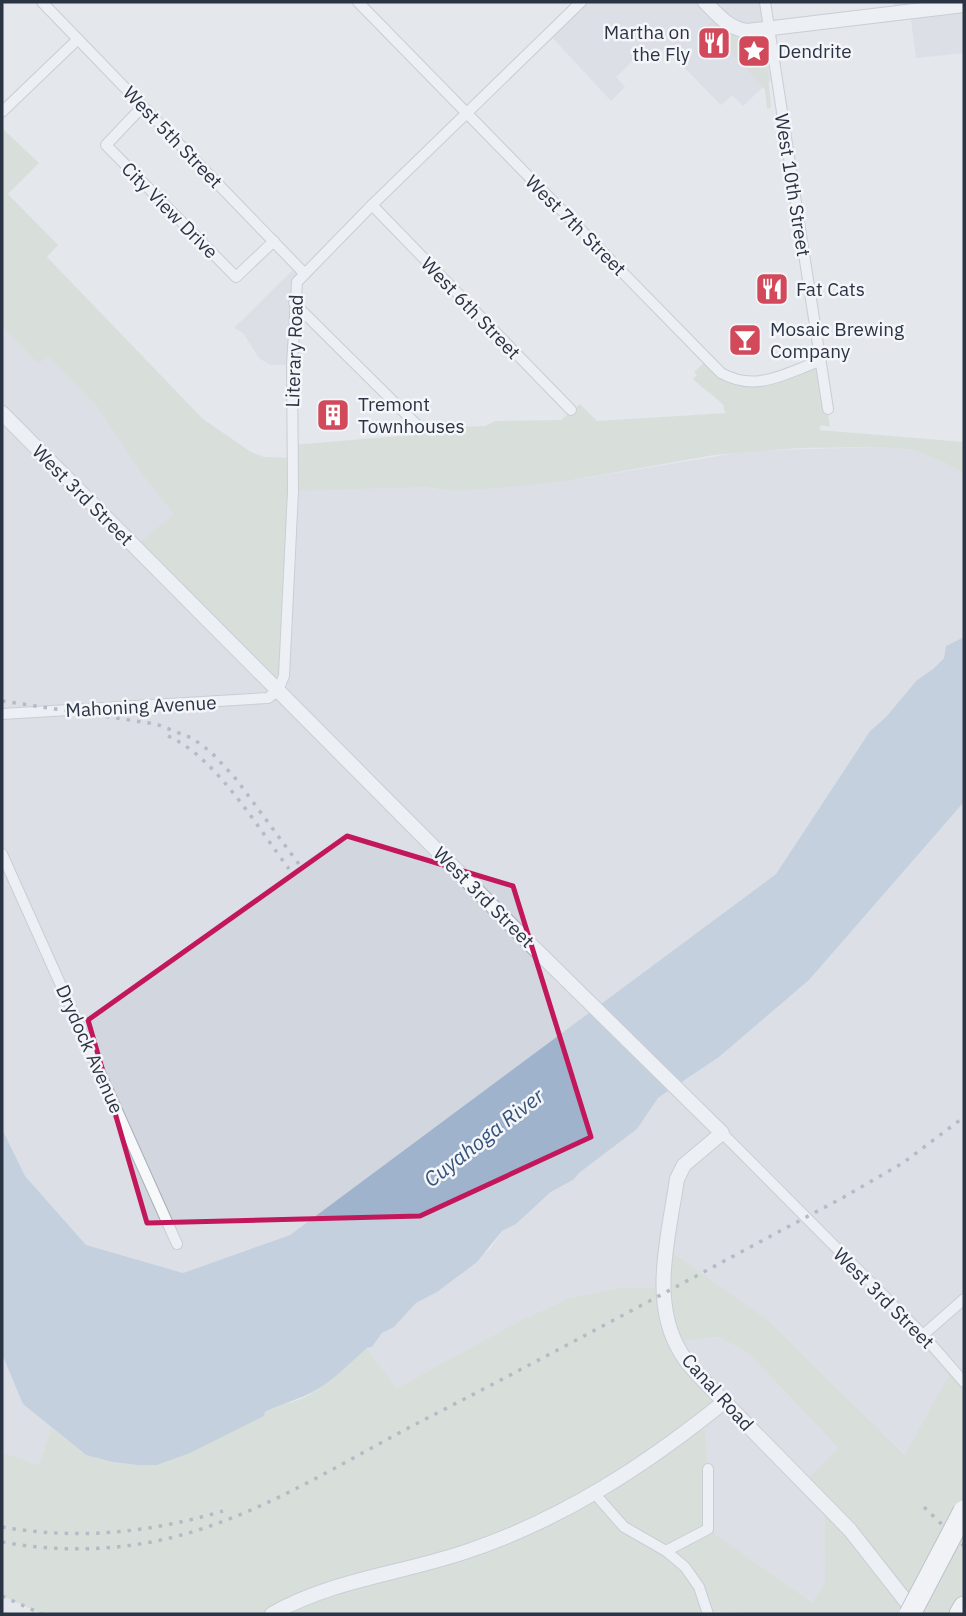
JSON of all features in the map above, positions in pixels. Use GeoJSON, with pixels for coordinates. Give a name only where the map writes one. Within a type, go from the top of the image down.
{"type":"FeatureCollection","features":[{"type":"Feature","properties":{"kind":"highway"},"geometry":{"type":"LineString","coordinates":[[907,1614],[964,1511]]}},
{"type":"Feature","properties":{"kind":"highway"},"geometry":{"type":"LineString","coordinates":[[960,1614],[964,1607]]}},
{"type":"Feature","properties":{"kind":"street","name":"West 5th Street"},"geometry":{"type":"LineString","coordinates":[[42,2],[303,273]]}},
{"type":"Feature","properties":{"kind":"street","name":"West 7th Street"},"geometry":{"type":"LineString","coordinates":[[358,2],[721,373],[734,381],[760,383],[820,361]]}},
{"type":"Feature","properties":{"kind":"street","name":"Literary Road"},"geometry":{"type":"LineString","coordinates":[[278,690],[284,676],[292,519],[296,285],[303,273],[581,2]]}},
{"type":"Feature","properties":{"kind":"street"},"geometry":{"type":"LineString","coordinates":[[705,2],[731,26],[747,31],[964,5]]}},
{"type":"Feature","properties":{"kind":"street","name":"West 10th Street"},"geometry":{"type":"LineString","coordinates":[[765,2],[828,409]]}},
{"type":"Feature","properties":{"kind":"street"},"geometry":{"type":"LineString","coordinates":[[2,112],[78,39]]}},
{"type":"Feature","properties":{"kind":"street","name":"City View Drive"},"geometry":{"type":"LineString","coordinates":[[143,106],[106,145],[236,277],[274,241]]}},
{"type":"Feature","properties":{"kind":"street","name":"West 6th Street"},"geometry":{"type":"LineString","coordinates":[[372,205],[571,410]]}},
{"type":"Feature","properties":{"kind":"street"},"geometry":{"type":"LineString","coordinates":[[294,303],[417,425]]}},
{"type":"Feature","properties":{"kind":"street","name":"West 3rd Street"},"geometry":{"type":"LineString","coordinates":[[2,413],[685,1094],[923,1335],[964,1382]]}},
{"type":"Feature","properties":{"kind":"street","name":"Mahoning Avenue"},"geometry":{"type":"LineString","coordinates":[[2,714],[268,698],[278,690]]}},
{"type":"Feature","properties":{"kind":"street","name":"Drydock Avenue"},"geometry":{"type":"LineString","coordinates":[[2,855],[177,1244]]}},
{"type":"Feature","properties":{"kind":"street","name":"Canal Road"},"geometry":{"type":"LineString","coordinates":[[722,1133],[684,1165],[677,1179],[665,1265],[666,1319],[680,1352],[724,1402],[850,1530],[916,1614]]}},
{"type":"Feature","properties":{"kind":"street"},"geometry":{"type":"LineString","coordinates":[[923,1335],[964,1299]]}},
{"type":"Feature","properties":{"kind":"street"},"geometry":{"type":"LineString","coordinates":[[272,1614],[323,1590],[439,1560],[491,1543],[544,1521],[595,1494],[649,1459],[724,1402]]}},
{"type":"Feature","properties":{"kind":"street"},"geometry":{"type":"LineString","coordinates":[[666,1550],[708,1529],[708,1469]]}},
{"type":"Feature","properties":{"kind":"street"},"geometry":{"type":"LineString","coordinates":[[595,1494],[624,1527],[666,1550],[685,1567],[699,1587],[708,1614]]}},
{"type":"Feature","properties":{"kind":"highlighted area"},"geometry":{"type":"Polygon","coordinates":[[[347,836],[513,886],[591,1137],[420,1216],[147,1223],[88,1020],[347,836]]]}},
{"type":"Feature","properties":{"kind":"shaded area"},"geometry":{"type":"Polygon","coordinates":[[[581,2],[765,2],[776,75],[743,106],[732,95],[721,105],[665,48],[648,64],[639,55],[616,77],[625,87],[611,101],[548,33],[581,2]]]}},
{"type":"Feature","properties":{"kind":"shaded area"},"geometry":{"type":"Polygon","coordinates":[[[894,2],[964,2],[964,53],[916,58],[910,12],[895,13],[894,2]]]}},
{"type":"Feature","properties":{"kind":"shaded area"},"geometry":{"type":"Polygon","coordinates":[[[297,266],[299,279],[292,365],[270,365],[259,358],[243,333],[234,328],[297,266]]]}},
{"type":"Feature","properties":{"kind":"shaded area"},"geometry":{"type":"Polygon","coordinates":[[[2,327],[38,364],[48,355],[97,407],[141,473],[422,487],[454,491],[561,482],[749,451],[882,447],[913,450],[964,474],[964,637],[947,646],[944,657],[917,680],[886,717],[870,731],[776,874],[290,1235],[183,1273],[86,1246],[51,1427],[39,1465],[2,1452],[2,327]]]}},
{"type":"Feature","properties":{"kind":"shaded area"},"geometry":{"type":"Polygon","coordinates":[[[964,802],[964,1382],[952,1369],[906,1456],[769,1321],[661,1287],[617,1288],[569,1298],[517,1322],[397,1388],[367,1348],[372,1347],[382,1333],[394,1327],[416,1303],[437,1292],[491,1248],[502,1231],[516,1224],[552,1192],[573,1180],[637,1129],[657,1099],[719,1057],[809,980],[964,802]]]}},
{"type":"Feature","properties":{"kind":"shaded area"},"geometry":{"type":"Polygon","coordinates":[[[718,1337],[748,1353],[839,1449],[824,1504],[825,1585],[812,1602],[708,1529],[708,1469],[704,1419],[675,1342],[718,1337]]]}},
{"type":"Feature","properties":{"kind":"green space"},"geometry":{"type":"Polygon","coordinates":[[[712,22],[734,35],[748,38],[737,49],[742,55],[738,60],[707,27],[712,22]]]}},
{"type":"Feature","properties":{"kind":"green space"},"geometry":{"type":"Polygon","coordinates":[[[767,64],[771,107],[767,109],[765,90],[745,67],[767,64]]]}},
{"type":"Feature","properties":{"kind":"green space"},"geometry":{"type":"Polygon","coordinates":[[[2,128],[39,163],[8,194],[58,245],[47,257],[203,419],[251,452],[264,457],[292,458],[292,445],[410,435],[417,425],[419,428],[485,426],[495,421],[561,420],[580,404],[597,421],[726,413],[724,406],[693,379],[697,375],[694,372],[707,360],[748,383],[820,361],[830,427],[821,425],[819,430],[964,442],[964,474],[913,450],[882,447],[799,448],[714,455],[561,482],[499,488],[454,491],[422,487],[293,491],[278,690],[134,547],[174,514],[141,473],[97,407],[48,356],[38,364],[2,327],[2,128]]]}},
{"type":"Feature","properties":{"kind":"green space"},"geometry":{"type":"Polygon","coordinates":[[[667,1249],[769,1321],[905,1455],[952,1369],[964,1382],[964,1614],[766,1614],[708,1611],[708,1614],[43,1614],[2,1596],[2,1452],[39,1465],[51,1427],[86,1455],[112,1462],[137,1465],[190,1453],[281,1404],[304,1398],[316,1391],[367,1348],[397,1388],[517,1322],[569,1298],[617,1288],[661,1287],[667,1249]],[[718,1337],[675,1342],[724,1402],[704,1419],[708,1469],[708,1529],[812,1602],[825,1584],[824,1504],[803,1483],[838,1448],[748,1353],[718,1337]]]}},
{"type":"Feature","properties":{"kind":"water","name":"Cuyahoga River"},"geometry":{"type":"Polygon","coordinates":[[[964,637],[964,802],[809,980],[719,1057],[658,1098],[637,1129],[573,1180],[551,1192],[516,1224],[502,1231],[477,1262],[437,1292],[416,1303],[394,1327],[382,1333],[372,1347],[367,1348],[323,1386],[265,1412],[264,1416],[190,1453],[157,1465],[112,1462],[86,1455],[23,1404],[2,1354],[2,1129],[25,1176],[86,1245],[183,1273],[290,1235],[776,874],[870,731],[886,717],[917,680],[944,658],[946,646],[964,637]]]}},
{"type":"Feature","properties":{"kind":"railway"},"geometry":{"type":"LineString","coordinates":[[2,701],[156,724],[192,738],[211,752],[236,779],[301,867]]}},
{"type":"Feature","properties":{"kind":"railway"},"geometry":{"type":"LineString","coordinates":[[168,736],[186,746],[219,776],[289,869]]}},
{"type":"Feature","properties":{"kind":"railway"},"geometry":{"type":"LineString","coordinates":[[2,1542],[48,1548],[117,1547],[163,1540],[245,1513],[302,1486],[844,1197],[903,1163],[964,1117]]}},
{"type":"Feature","properties":{"kind":"railway"},"geometry":{"type":"LineString","coordinates":[[924,1507],[964,1546]]}},
{"type":"Feature","properties":{"kind":"railway"},"geometry":{"type":"LineString","coordinates":[[2,1527],[58,1533],[113,1532],[168,1525],[223,1511]]}},
{"type":"Feature","properties":{"kind":"railway"},"geometry":{"type":"LineString","coordinates":[[2,1596],[42,1614]]}},
{"type":"Feature","properties":{"kind":"place","name":"Martha on the Fly"},"geometry":{"type":"Point","coordinates":[714,43]}},
{"type":"Feature","properties":{"kind":"place","name":"Dendrite"},"geometry":{"type":"Point","coordinates":[754,51]}},
{"type":"Feature","properties":{"kind":"place","name":"Fat Cats"},"geometry":{"type":"Point","coordinates":[772,289]}},
{"type":"Feature","properties":{"kind":"place","name":"Mosaic Brewing Company"},"geometry":{"type":"Point","coordinates":[745,340]}},
{"type":"Feature","properties":{"kind":"place","name":"Tremont Townhouses"},"geometry":{"type":"Point","coordinates":[333,415]}}]}
